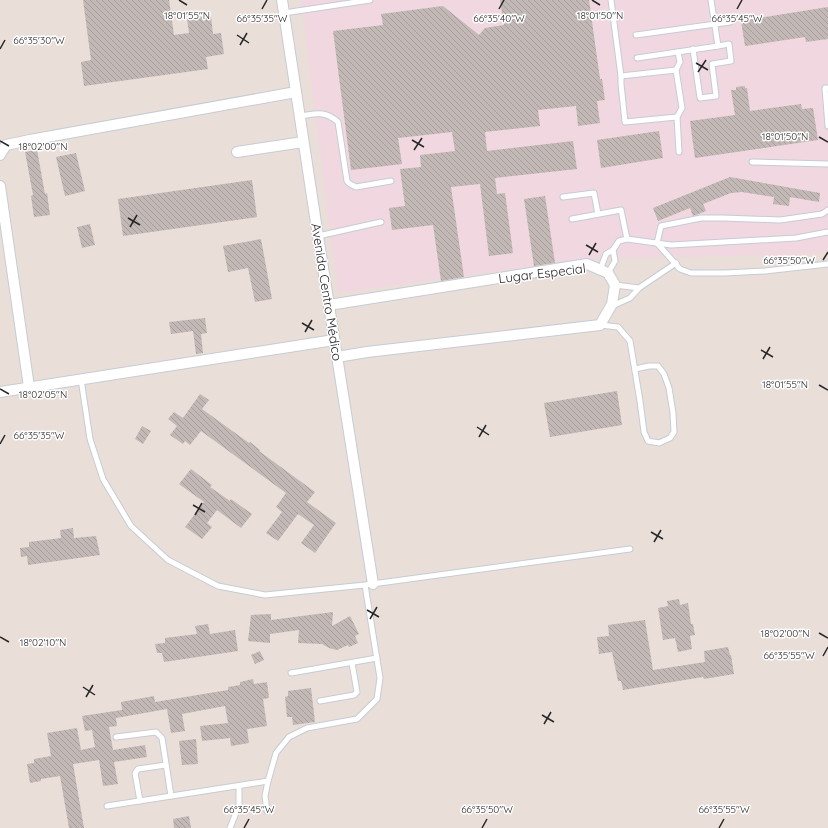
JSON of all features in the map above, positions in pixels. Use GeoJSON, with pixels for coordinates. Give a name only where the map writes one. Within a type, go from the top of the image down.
{"type":"FeatureCollection","features":[{"type":"Feature","properties":{"kind":"street","name":"Avenida Centro Médico"},"geometry":{"type":"LineString","coordinates":[[282,0],[337,357],[369,584]]}},
{"type":"Feature","properties":{"kind":"street"},"geometry":{"type":"LineString","coordinates":[[0,156],[0,153],[6,145],[296,92]]}},
{"type":"Feature","properties":{"kind":"street"},"geometry":{"type":"LineString","coordinates":[[237,152],[303,142]]}},
{"type":"Feature","properties":{"kind":"street"},"geometry":{"type":"LineString","coordinates":[[0,186],[29,387]]}},
{"type":"Feature","properties":{"kind":"street","name":"Lugar Especial"},"geometry":{"type":"LineString","coordinates":[[328,305],[587,264],[604,271]]}},
{"type":"Feature","properties":{"kind":"street"},"geometry":{"type":"LineString","coordinates":[[337,357],[367,352],[600,325],[612,304],[615,285],[604,271]]}},
{"type":"Feature","properties":{"kind":"street"},"geometry":{"type":"LineString","coordinates":[[0,392],[334,340]]}},
{"type":"Feature","properties":{"kind":"lane"},"geometry":{"type":"LineString","coordinates":[[284,13],[370,0]]}},
{"type":"Feature","properties":{"kind":"lane"},"geometry":{"type":"LineString","coordinates":[[611,0],[621,76],[625,122],[678,117]]}},
{"type":"Feature","properties":{"kind":"lane"},"geometry":{"type":"LineString","coordinates":[[711,0],[718,46]]}},
{"type":"Feature","properties":{"kind":"lane"},"geometry":{"type":"LineString","coordinates":[[636,35],[714,23],[730,22]]}},
{"type":"Feature","properties":{"kind":"lane"},"geometry":{"type":"LineString","coordinates":[[637,58],[693,49],[718,46],[728,44],[731,61],[712,64],[716,96],[700,98],[693,49]]}},
{"type":"Feature","properties":{"kind":"lane"},"geometry":{"type":"LineString","coordinates":[[678,52],[680,62],[676,70],[682,108],[678,117],[679,152]]}},
{"type":"Feature","properties":{"kind":"lane"},"geometry":{"type":"LineString","coordinates":[[621,76],[676,70]]}},
{"type":"Feature","properties":{"kind":"lane"},"geometry":{"type":"LineString","coordinates":[[828,88],[825,88],[828,126]]}},
{"type":"Feature","properties":{"kind":"lane"},"geometry":{"type":"LineString","coordinates":[[299,116],[320,114],[328,115],[338,122],[347,181],[350,184],[356,186],[391,181]]}},
{"type":"Feature","properties":{"kind":"lane"},"geometry":{"type":"LineString","coordinates":[[752,162],[828,164]]}},
{"type":"Feature","properties":{"kind":"lane"},"geometry":{"type":"LineString","coordinates":[[563,197],[594,193],[598,214]]}},
{"type":"Feature","properties":{"kind":"lane"},"geometry":{"type":"LineString","coordinates":[[572,219],[621,210],[627,239]]}},
{"type":"Feature","properties":{"kind":"lane"},"geometry":{"type":"LineString","coordinates":[[657,243],[661,226],[674,223],[701,218],[780,220],[822,214],[828,210]]}},
{"type":"Feature","properties":{"kind":"lane"},"geometry":{"type":"LineString","coordinates":[[318,236],[381,222]]}},
{"type":"Feature","properties":{"kind":"lane"},"geometry":{"type":"LineString","coordinates":[[604,271],[606,254],[613,250],[618,241],[627,239],[671,245],[796,238],[828,232]]}},
{"type":"Feature","properties":{"kind":"lane"},"geometry":{"type":"LineString","coordinates":[[657,243],[680,269],[691,272],[765,272],[828,264]]}},
{"type":"Feature","properties":{"kind":"lane"},"geometry":{"type":"LineString","coordinates":[[604,271],[615,261],[613,250]]}},
{"type":"Feature","properties":{"kind":"lane"},"geometry":{"type":"LineString","coordinates":[[611,306],[630,298],[639,288],[676,263]]}},
{"type":"Feature","properties":{"kind":"lane"},"geometry":{"type":"LineString","coordinates":[[615,285],[639,288]]}},
{"type":"Feature","properties":{"kind":"lane"},"geometry":{"type":"LineString","coordinates":[[600,325],[618,327],[630,341],[644,432],[648,441],[659,443],[670,438],[674,432],[669,388],[664,374],[658,366],[648,366],[635,369]]}},
{"type":"Feature","properties":{"kind":"lane"},"geometry":{"type":"LineString","coordinates":[[81,379],[90,439],[103,479],[131,526],[168,560],[218,586],[266,595],[369,584],[630,549]]}},
{"type":"Feature","properties":{"kind":"lane"},"geometry":{"type":"LineString","coordinates":[[268,811],[265,796],[276,753],[289,737],[307,728],[357,719],[377,699],[380,678],[369,584]]}},
{"type":"Feature","properties":{"kind":"lane"},"geometry":{"type":"LineString","coordinates":[[291,673],[377,658]]}},
{"type":"Feature","properties":{"kind":"lane"},"geometry":{"type":"LineString","coordinates":[[320,701],[354,695],[357,692],[352,662]]}},
{"type":"Feature","properties":{"kind":"lane"},"geometry":{"type":"LineString","coordinates":[[116,737],[156,732],[162,738],[171,796]]}},
{"type":"Feature","properties":{"kind":"lane"},"geometry":{"type":"LineString","coordinates":[[140,801],[135,773],[138,769],[166,765]]}},
{"type":"Feature","properties":{"kind":"lane"},"geometry":{"type":"LineString","coordinates":[[107,806],[268,782]]}},
{"type":"Feature","properties":{"kind":"lane"},"geometry":{"type":"LineString","coordinates":[[230,828],[240,805],[239,786]]}},
{"type":"Feature","properties":{"kind":"shaded area"},"geometry":{"type":"Polygon","coordinates":[[[301,0],[828,0],[828,251],[814,254],[588,259],[338,293],[301,0]]]}},
{"type":"Feature","properties":{"kind":"building"},"geometry":{"type":"Polygon","coordinates":[[[83,0],[169,0],[174,35],[189,33],[187,19],[211,16],[213,34],[221,33],[224,54],[206,57],[208,69],[84,86],[81,62],[91,60],[83,0]]]}},
{"type":"Feature","properties":{"kind":"building"},"geometry":{"type":"Polygon","coordinates":[[[500,0],[589,0],[600,79],[602,79],[605,100],[597,101],[600,123],[578,126],[576,106],[538,110],[540,126],[485,132],[487,151],[573,141],[577,169],[495,178],[497,194],[505,193],[513,253],[489,256],[480,184],[451,187],[464,277],[441,281],[433,225],[392,230],[389,208],[405,206],[400,169],[421,167],[420,155],[455,151],[452,132],[398,138],[402,164],[351,170],[333,31],[383,25],[381,14],[443,6],[479,35],[485,28],[504,25],[500,0]]]}},
{"type":"Feature","properties":{"kind":"building"},"geometry":{"type":"Polygon","coordinates":[[[828,7],[828,39],[806,42],[805,37],[745,46],[741,21],[828,7]]]}},
{"type":"Feature","properties":{"kind":"building"},"geometry":{"type":"Polygon","coordinates":[[[745,86],[745,88],[747,88],[750,111],[801,104],[802,109],[813,108],[818,140],[695,158],[690,121],[735,115],[731,90],[736,90],[736,87],[745,86]]]}},
{"type":"Feature","properties":{"kind":"building"},"geometry":{"type":"Polygon","coordinates":[[[659,131],[663,158],[601,168],[597,140],[659,131]]]}},
{"type":"Feature","properties":{"kind":"building"},"geometry":{"type":"Polygon","coordinates":[[[37,150],[45,194],[47,193],[50,215],[34,217],[31,196],[33,195],[25,152],[37,150]]]}},
{"type":"Feature","properties":{"kind":"building"},"geometry":{"type":"Polygon","coordinates":[[[76,153],[85,191],[65,196],[56,157],[76,153]]]}},
{"type":"Feature","properties":{"kind":"building"},"geometry":{"type":"Polygon","coordinates":[[[730,177],[820,193],[819,202],[790,197],[789,206],[773,204],[774,197],[742,192],[731,193],[703,204],[706,211],[696,215],[693,216],[690,208],[658,221],[653,208],[730,177]]]}},
{"type":"Feature","properties":{"kind":"building"},"geometry":{"type":"Polygon","coordinates":[[[252,180],[257,217],[123,236],[118,199],[252,180]]]}},
{"type":"Feature","properties":{"kind":"building"},"geometry":{"type":"Polygon","coordinates":[[[545,196],[555,263],[534,266],[524,199],[545,196]]]}},
{"type":"Feature","properties":{"kind":"building"},"geometry":{"type":"Polygon","coordinates":[[[90,224],[95,245],[82,248],[77,227],[90,224]]]}},
{"type":"Feature","properties":{"kind":"building"},"geometry":{"type":"Polygon","coordinates":[[[261,239],[272,299],[255,302],[248,268],[228,272],[223,246],[261,239]]]}},
{"type":"Feature","properties":{"kind":"building"},"geometry":{"type":"Polygon","coordinates":[[[205,318],[207,333],[201,334],[203,353],[196,354],[193,331],[171,334],[169,322],[205,318]]]}},
{"type":"Feature","properties":{"kind":"building"},"geometry":{"type":"Polygon","coordinates":[[[617,391],[622,425],[550,437],[544,403],[617,391]]]}},
{"type":"Feature","properties":{"kind":"building"},"geometry":{"type":"Polygon","coordinates":[[[200,394],[209,400],[202,409],[249,443],[250,442],[260,450],[259,451],[315,492],[307,502],[336,523],[315,553],[301,543],[314,525],[298,514],[278,541],[266,533],[282,512],[276,507],[286,493],[201,431],[190,445],[185,441],[183,444],[170,435],[177,426],[168,419],[174,412],[183,418],[200,394]]]}},
{"type":"Feature","properties":{"kind":"building"},"geometry":{"type":"Polygon","coordinates":[[[142,426],[151,431],[143,444],[135,439],[142,426]]]}},
{"type":"Feature","properties":{"kind":"building"},"geometry":{"type":"Polygon","coordinates":[[[191,469],[212,485],[210,487],[230,501],[231,499],[252,514],[241,528],[217,510],[207,523],[212,527],[202,539],[185,527],[204,502],[179,484],[191,469]]]}},
{"type":"Feature","properties":{"kind":"building"},"geometry":{"type":"Polygon","coordinates":[[[73,528],[74,538],[96,536],[100,555],[28,565],[27,556],[21,557],[20,548],[29,547],[29,542],[61,538],[60,530],[73,528]]]}},
{"type":"Feature","properties":{"kind":"building"},"geometry":{"type":"Polygon","coordinates":[[[679,599],[680,605],[688,603],[691,624],[693,624],[695,635],[690,636],[692,649],[678,652],[675,638],[663,640],[658,608],[668,606],[667,601],[679,599]]]}},
{"type":"Feature","properties":{"kind":"building"},"geometry":{"type":"Polygon","coordinates":[[[333,612],[332,626],[350,616],[359,634],[355,636],[358,643],[349,647],[348,645],[337,650],[322,644],[298,643],[299,630],[270,634],[270,643],[248,641],[251,615],[271,614],[271,620],[333,612]]]}},
{"type":"Feature","properties":{"kind":"building"},"geometry":{"type":"Polygon","coordinates":[[[645,620],[653,670],[705,662],[704,651],[728,647],[734,674],[704,679],[703,677],[623,690],[621,681],[618,681],[612,652],[599,654],[597,637],[609,636],[608,625],[645,620]]]}},
{"type":"Feature","properties":{"kind":"building"},"geometry":{"type":"Polygon","coordinates":[[[208,624],[210,634],[235,630],[238,651],[164,662],[162,653],[157,653],[155,644],[165,643],[165,638],[197,634],[195,626],[208,624]]]}},
{"type":"Feature","properties":{"kind":"building"},"geometry":{"type":"Polygon","coordinates":[[[260,651],[264,660],[255,664],[251,655],[260,651]]]}},
{"type":"Feature","properties":{"kind":"building"},"geometry":{"type":"Polygon","coordinates":[[[253,679],[254,684],[267,682],[269,698],[263,699],[267,726],[247,729],[249,743],[231,746],[230,738],[202,741],[200,726],[228,723],[225,706],[182,714],[185,731],[171,733],[167,709],[116,718],[117,726],[109,727],[113,750],[145,745],[147,757],[114,762],[118,784],[103,786],[99,760],[73,764],[84,828],[69,828],[60,776],[41,779],[41,781],[30,783],[27,764],[34,763],[34,759],[51,756],[47,733],[77,728],[81,750],[95,747],[92,730],[85,731],[82,716],[122,710],[121,702],[154,696],[155,702],[228,690],[228,687],[240,685],[240,682],[253,679]]]}},
{"type":"Feature","properties":{"kind":"building"},"geometry":{"type":"Polygon","coordinates":[[[311,688],[315,722],[293,725],[292,717],[287,717],[285,697],[288,696],[288,691],[311,688]]]}},
{"type":"Feature","properties":{"kind":"building"},"geometry":{"type":"Polygon","coordinates":[[[196,739],[198,764],[182,765],[179,741],[196,739]]]}},
{"type":"Feature","properties":{"kind":"building"},"geometry":{"type":"Polygon","coordinates":[[[189,816],[191,828],[174,828],[173,819],[189,816]]]}}]}
